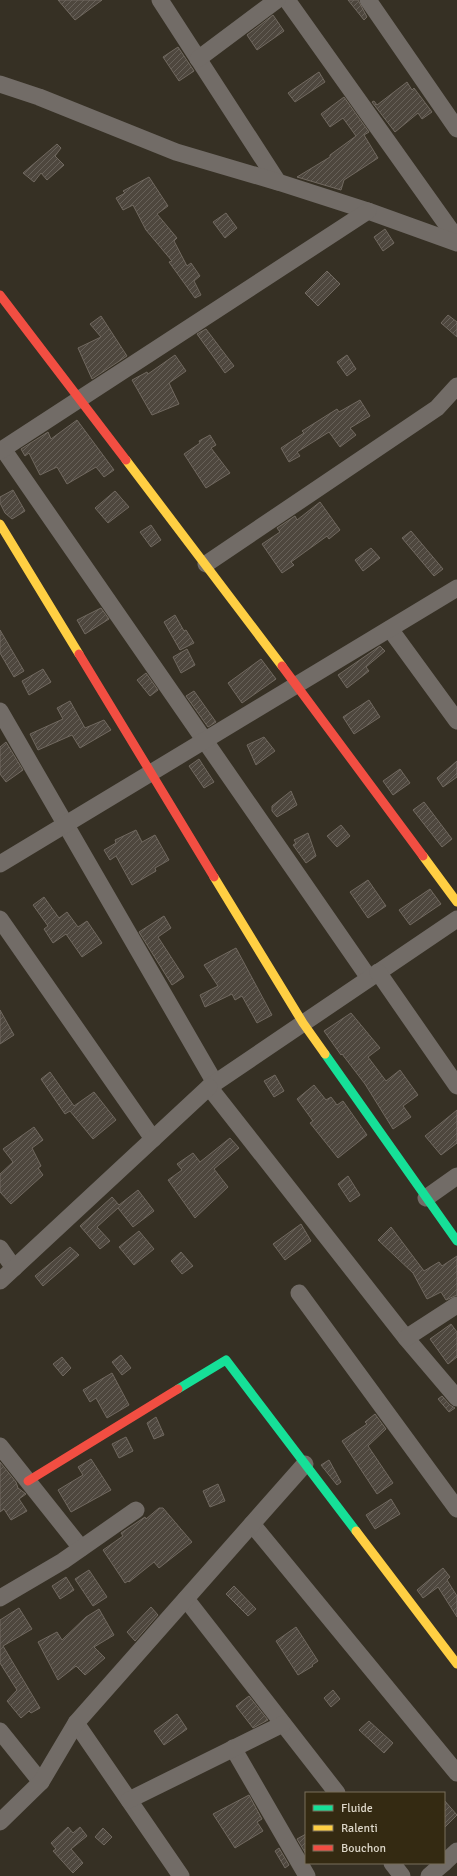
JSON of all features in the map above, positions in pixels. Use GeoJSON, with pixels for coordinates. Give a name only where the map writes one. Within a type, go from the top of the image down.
{"type":"FeatureCollection","features":[{"type":"Feature","properties":{"kind":"street"},"geometry":{"type":"LineString","coordinates":[[160,0],[278,182]]}},
{"type":"Feature","properties":{"kind":"street"},"geometry":{"type":"LineString","coordinates":[[198,59],[277,0]]}},
{"type":"Feature","properties":{"kind":"street"},"geometry":{"type":"LineString","coordinates":[[287,0],[457,239]]}},
{"type":"Feature","properties":{"kind":"street"},"geometry":{"type":"LineString","coordinates":[[368,0],[457,129]]}},
{"type":"Feature","properties":{"kind":"street"},"geometry":{"type":"LineString","coordinates":[[0,84],[39,97],[176,152],[278,182],[368,211],[457,243]]}},
{"type":"Feature","properties":{"kind":"street"},"geometry":{"type":"LineString","coordinates":[[368,211],[2,450],[205,740],[374,975],[457,1086]]}},
{"type":"Feature","properties":{"kind":"street"},"geometry":{"type":"LineString","coordinates":[[0,295],[206,564],[457,902]]}},
{"type":"Feature","properties":{"kind":"street"},"geometry":{"type":"LineString","coordinates":[[206,564],[437,408],[457,386]]}},
{"type":"Feature","properties":{"kind":"street"},"geometry":{"type":"LineString","coordinates":[[0,524],[303,1023],[457,1241]]}},
{"type":"Feature","properties":{"kind":"street"},"geometry":{"type":"LineString","coordinates":[[0,864],[457,588]]}},
{"type":"Feature","properties":{"kind":"street"},"geometry":{"type":"LineString","coordinates":[[390,629],[457,721]]}},
{"type":"Feature","properties":{"kind":"street"},"geometry":{"type":"LineString","coordinates":[[0,711],[66,824],[212,1085],[406,1338],[457,1398]]}},
{"type":"Feature","properties":{"kind":"street"},"geometry":{"type":"LineString","coordinates":[[0,919],[153,1139]]}},
{"type":"Feature","properties":{"kind":"street"},"geometry":{"type":"LineString","coordinates":[[0,1281],[212,1085],[457,919]]}},
{"type":"Feature","properties":{"kind":"street"},"geometry":{"type":"LineString","coordinates":[[426,1198],[457,1176]]}},
{"type":"Feature","properties":{"kind":"street"},"geometry":{"type":"LineString","coordinates":[[0,1248],[14,1268]]}},
{"type":"Feature","properties":{"kind":"street"},"geometry":{"type":"LineString","coordinates":[[299,1293],[457,1509]]}},
{"type":"Feature","properties":{"kind":"street"},"geometry":{"type":"LineString","coordinates":[[406,1338],[457,1305]]}},
{"type":"Feature","properties":{"kind":"street"},"geometry":{"type":"LineString","coordinates":[[28,1481],[226,1360],[457,1664]]}},
{"type":"Feature","properties":{"kind":"street"},"geometry":{"type":"LineString","coordinates":[[0,1446],[81,1548]]}},
{"type":"Feature","properties":{"kind":"street"},"geometry":{"type":"LineString","coordinates":[[0,1822],[41,1782],[76,1723],[305,1464]]}},
{"type":"Feature","properties":{"kind":"street"},"geometry":{"type":"LineString","coordinates":[[0,1598],[81,1548],[136,1510]]}},
{"type":"Feature","properties":{"kind":"street"},"geometry":{"type":"LineString","coordinates":[[252,1524],[457,1773]]}},
{"type":"Feature","properties":{"kind":"street"},"geometry":{"type":"LineString","coordinates":[[186,1599],[336,1792]]}},
{"type":"Feature","properties":{"kind":"street"},"geometry":{"type":"LineString","coordinates":[[76,1723],[181,1876]]}},
{"type":"Feature","properties":{"kind":"street"},"geometry":{"type":"LineString","coordinates":[[129,1800],[283,1724]]}},
{"type":"Feature","properties":{"kind":"street"},"geometry":{"type":"LineString","coordinates":[[0,1731],[41,1782]]}},
{"type":"Feature","properties":{"kind":"street"},"geometry":{"type":"LineString","coordinates":[[233,1748],[307,1876]]}},
{"type":"Feature","properties":{"kind":"street"},"geometry":{"type":"LineString","coordinates":[[445,1862],[457,1851]]}},
{"type":"Feature","properties":{"kind":"street"},"geometry":{"type":"LineString","coordinates":[[393,1864],[402,1876]]}},
{"type":"Feature","properties":{"kind":"street"},"geometry":{"type":"LineString","coordinates":[[429,1876],[443,1864]]}},
{"type":"Feature","properties":{"kind":"building"},"geometry":{"type":"Polygon","coordinates":[[[58,0],[102,0],[75,20],[58,0]]]}},
{"type":"Feature","properties":{"kind":"building"},"geometry":{"type":"Polygon","coordinates":[[[348,0],[358,0],[367,17],[364,20],[348,0]]]}},
{"type":"Feature","properties":{"kind":"building"},"geometry":{"type":"Polygon","coordinates":[[[273,15],[284,31],[257,50],[247,35],[273,15]]]}},
{"type":"Feature","properties":{"kind":"building"},"geometry":{"type":"Polygon","coordinates":[[[178,47],[194,71],[179,81],[163,57],[178,47]]]}},
{"type":"Feature","properties":{"kind":"building"},"geometry":{"type":"Polygon","coordinates":[[[319,72],[325,82],[295,102],[288,93],[319,72]]]}},
{"type":"Feature","properties":{"kind":"building"},"geometry":{"type":"Polygon","coordinates":[[[407,82],[412,90],[414,88],[432,112],[422,119],[418,113],[395,132],[372,102],[374,101],[377,105],[407,82]]]}},
{"type":"Feature","properties":{"kind":"building"},"geometry":{"type":"Polygon","coordinates":[[[344,97],[369,132],[364,135],[378,158],[344,180],[341,190],[297,177],[330,157],[330,155],[356,136],[343,118],[330,127],[321,114],[344,97]]]}},
{"type":"Feature","properties":{"kind":"building"},"geometry":{"type":"Polygon","coordinates":[[[57,144],[61,148],[55,156],[64,165],[47,180],[41,173],[34,182],[23,173],[57,144]]]}},
{"type":"Feature","properties":{"kind":"building"},"geometry":{"type":"Polygon","coordinates":[[[149,177],[168,206],[157,214],[177,238],[174,241],[187,266],[191,263],[200,276],[194,281],[201,295],[195,298],[169,262],[172,261],[146,230],[133,205],[123,210],[116,198],[125,193],[123,191],[149,177]]]}},
{"type":"Feature","properties":{"kind":"building"},"geometry":{"type":"Polygon","coordinates":[[[226,213],[237,228],[225,238],[213,222],[226,213]]]}},
{"type":"Feature","properties":{"kind":"building"},"geometry":{"type":"Polygon","coordinates":[[[385,229],[394,243],[383,251],[374,237],[385,229]]]}},
{"type":"Feature","properties":{"kind":"building"},"geometry":{"type":"Polygon","coordinates":[[[327,271],[340,284],[318,306],[305,293],[327,271]]]}},
{"type":"Feature","properties":{"kind":"building"},"geometry":{"type":"Polygon","coordinates":[[[448,315],[457,322],[457,337],[441,323],[448,315]]]}},
{"type":"Feature","properties":{"kind":"building"},"geometry":{"type":"Polygon","coordinates":[[[101,316],[127,356],[92,379],[78,348],[101,337],[90,324],[101,316]]]}},
{"type":"Feature","properties":{"kind":"building"},"geometry":{"type":"Polygon","coordinates":[[[206,329],[234,366],[225,373],[197,334],[206,329]]]}},
{"type":"Feature","properties":{"kind":"building"},"geometry":{"type":"Polygon","coordinates":[[[175,355],[186,371],[169,383],[179,404],[152,415],[132,380],[147,372],[148,374],[175,355]]]}},
{"type":"Feature","properties":{"kind":"building"},"geometry":{"type":"Polygon","coordinates":[[[347,355],[356,369],[347,376],[337,362],[347,355]]]}},
{"type":"Feature","properties":{"kind":"building"},"geometry":{"type":"Polygon","coordinates":[[[360,400],[370,416],[350,428],[356,435],[340,447],[329,432],[297,452],[300,456],[289,462],[281,448],[304,433],[302,431],[337,409],[339,412],[360,400]]]}},
{"type":"Feature","properties":{"kind":"building"},"geometry":{"type":"Polygon","coordinates":[[[77,420],[114,470],[104,477],[96,467],[67,484],[57,467],[40,475],[29,453],[25,456],[21,449],[48,432],[51,439],[77,420]]]}},
{"type":"Feature","properties":{"kind":"building"},"geometry":{"type":"Polygon","coordinates":[[[210,435],[216,445],[211,448],[230,473],[206,488],[184,454],[200,443],[199,441],[210,435]]]}},
{"type":"Feature","properties":{"kind":"building"},"geometry":{"type":"Polygon","coordinates":[[[13,490],[25,511],[12,519],[5,513],[0,503],[0,497],[13,490]]]}},
{"type":"Feature","properties":{"kind":"building"},"geometry":{"type":"Polygon","coordinates":[[[115,491],[129,507],[108,523],[95,508],[115,491]]]}},
{"type":"Feature","properties":{"kind":"building"},"geometry":{"type":"Polygon","coordinates":[[[320,502],[340,530],[329,539],[327,536],[291,562],[294,565],[282,573],[262,544],[280,532],[277,528],[295,516],[297,520],[320,502]]]}},
{"type":"Feature","properties":{"kind":"building"},"geometry":{"type":"Polygon","coordinates":[[[151,525],[161,540],[151,547],[140,532],[151,525]]]}},
{"type":"Feature","properties":{"kind":"building"},"geometry":{"type":"Polygon","coordinates":[[[411,531],[443,569],[434,576],[402,538],[411,531]]]}},
{"type":"Feature","properties":{"kind":"building"},"geometry":{"type":"Polygon","coordinates":[[[371,548],[380,558],[363,571],[355,560],[371,548]]]}},
{"type":"Feature","properties":{"kind":"building"},"geometry":{"type":"Polygon","coordinates":[[[101,608],[109,619],[85,634],[77,620],[101,608]]]}},
{"type":"Feature","properties":{"kind":"building"},"geometry":{"type":"Polygon","coordinates":[[[175,615],[184,631],[186,630],[194,643],[180,650],[164,622],[175,615]]]}},
{"type":"Feature","properties":{"kind":"building"},"geometry":{"type":"Polygon","coordinates":[[[0,630],[24,671],[14,677],[0,653],[0,630]]]}},
{"type":"Feature","properties":{"kind":"building"},"geometry":{"type":"Polygon","coordinates":[[[380,646],[385,651],[366,667],[369,671],[347,688],[338,675],[380,646]]]}},
{"type":"Feature","properties":{"kind":"building"},"geometry":{"type":"Polygon","coordinates":[[[187,649],[195,665],[181,673],[173,657],[187,649]]]}},
{"type":"Feature","properties":{"kind":"building"},"geometry":{"type":"Polygon","coordinates":[[[261,659],[276,679],[242,703],[228,683],[261,659]]]}},
{"type":"Feature","properties":{"kind":"building"},"geometry":{"type":"Polygon","coordinates":[[[43,669],[51,682],[29,695],[22,681],[43,669]]]}},
{"type":"Feature","properties":{"kind":"building"},"geometry":{"type":"Polygon","coordinates":[[[146,673],[158,690],[150,696],[137,680],[146,673]]]}},
{"type":"Feature","properties":{"kind":"building"},"geometry":{"type":"Polygon","coordinates":[[[194,691],[216,722],[208,727],[186,696],[194,691]]]}},
{"type":"Feature","properties":{"kind":"building"},"geometry":{"type":"Polygon","coordinates":[[[369,700],[380,717],[354,734],[343,717],[369,700]]]}},
{"type":"Feature","properties":{"kind":"building"},"geometry":{"type":"Polygon","coordinates":[[[70,701],[85,728],[104,720],[111,730],[80,748],[72,735],[38,750],[30,734],[63,719],[57,708],[70,701]]]}},
{"type":"Feature","properties":{"kind":"building"},"geometry":{"type":"Polygon","coordinates":[[[264,737],[275,751],[256,765],[247,745],[264,737]]]}},
{"type":"Feature","properties":{"kind":"building"},"geometry":{"type":"Polygon","coordinates":[[[6,742],[23,770],[6,782],[0,774],[0,747],[6,742]]]}},
{"type":"Feature","properties":{"kind":"building"},"geometry":{"type":"Polygon","coordinates":[[[199,759],[214,782],[204,788],[189,766],[199,759]]]}},
{"type":"Feature","properties":{"kind":"building"},"geometry":{"type":"Polygon","coordinates":[[[457,761],[457,777],[443,787],[437,778],[457,761]]]}},
{"type":"Feature","properties":{"kind":"building"},"geometry":{"type":"Polygon","coordinates":[[[400,769],[410,783],[393,795],[383,781],[400,769]]]}},
{"type":"Feature","properties":{"kind":"building"},"geometry":{"type":"Polygon","coordinates":[[[291,791],[297,805],[277,817],[272,811],[272,806],[291,791]]]}},
{"type":"Feature","properties":{"kind":"building"},"geometry":{"type":"Polygon","coordinates":[[[424,802],[452,839],[442,847],[413,810],[424,802]]]}},
{"type":"Feature","properties":{"kind":"building"},"geometry":{"type":"Polygon","coordinates":[[[341,825],[350,836],[337,847],[327,836],[341,825]]]}},
{"type":"Feature","properties":{"kind":"building"},"geometry":{"type":"Polygon","coordinates":[[[136,830],[142,842],[155,835],[169,860],[155,868],[156,871],[132,885],[116,856],[110,860],[104,850],[116,843],[115,840],[136,830]]]}},
{"type":"Feature","properties":{"kind":"building"},"geometry":{"type":"Polygon","coordinates":[[[308,833],[316,856],[306,863],[293,845],[296,843],[294,840],[308,833]]]}},
{"type":"Feature","properties":{"kind":"building"},"geometry":{"type":"Polygon","coordinates":[[[368,880],[386,906],[368,918],[350,892],[368,880]]]}},
{"type":"Feature","properties":{"kind":"building"},"geometry":{"type":"Polygon","coordinates":[[[430,889],[441,904],[410,925],[399,910],[430,889]]]}},
{"type":"Feature","properties":{"kind":"building"},"geometry":{"type":"Polygon","coordinates":[[[44,897],[59,918],[67,912],[78,927],[87,921],[102,943],[82,957],[66,934],[53,943],[44,929],[48,926],[33,905],[44,897]]]}},
{"type":"Feature","properties":{"kind":"building"},"geometry":{"type":"Polygon","coordinates":[[[164,916],[171,928],[158,937],[184,977],[172,985],[139,932],[164,916]]]}},
{"type":"Feature","properties":{"kind":"building"},"geometry":{"type":"Polygon","coordinates":[[[236,948],[272,1015],[257,1023],[242,996],[235,1000],[232,994],[205,1007],[200,995],[218,986],[204,965],[236,948]]]}},
{"type":"Feature","properties":{"kind":"building"},"geometry":{"type":"Polygon","coordinates":[[[0,1010],[14,1035],[0,1044],[0,1010]]]}},
{"type":"Feature","properties":{"kind":"building"},"geometry":{"type":"Polygon","coordinates":[[[351,1013],[380,1048],[368,1057],[386,1081],[400,1070],[418,1095],[403,1106],[411,1117],[393,1129],[365,1084],[342,1054],[341,1055],[324,1031],[351,1013]]]}},
{"type":"Feature","properties":{"kind":"building"},"geometry":{"type":"Polygon","coordinates":[[[50,1072],[74,1106],[94,1092],[116,1120],[93,1139],[70,1111],[65,1114],[41,1079],[50,1072]]]}},
{"type":"Feature","properties":{"kind":"building"},"geometry":{"type":"Polygon","coordinates":[[[275,1075],[284,1091],[274,1097],[264,1081],[275,1075]]]}},
{"type":"Feature","properties":{"kind":"building"},"geometry":{"type":"Polygon","coordinates":[[[314,1085],[326,1100],[331,1097],[337,1105],[343,1101],[367,1135],[338,1158],[310,1123],[313,1121],[297,1099],[314,1085]]]}},
{"type":"Feature","properties":{"kind":"building"},"geometry":{"type":"Polygon","coordinates":[[[457,1110],[457,1143],[441,1155],[425,1136],[457,1110]]]}},
{"type":"Feature","properties":{"kind":"building"},"geometry":{"type":"Polygon","coordinates":[[[34,1127],[43,1140],[32,1148],[41,1166],[38,1168],[43,1175],[11,1204],[0,1192],[0,1174],[13,1162],[3,1149],[34,1127]]]}},
{"type":"Feature","properties":{"kind":"building"},"geometry":{"type":"Polygon","coordinates":[[[230,1138],[239,1148],[214,1169],[228,1187],[195,1218],[168,1180],[182,1170],[177,1164],[193,1153],[200,1162],[230,1138]]]}},
{"type":"Feature","properties":{"kind":"building"},"geometry":{"type":"Polygon","coordinates":[[[348,1176],[360,1195],[350,1202],[338,1184],[348,1176]]]}},
{"type":"Feature","properties":{"kind":"building"},"geometry":{"type":"Polygon","coordinates":[[[138,1190],[154,1211],[133,1227],[118,1208],[97,1227],[110,1241],[100,1249],[80,1226],[112,1197],[119,1205],[138,1190]]]}},
{"type":"Feature","properties":{"kind":"building"},"geometry":{"type":"Polygon","coordinates":[[[301,1224],[311,1241],[285,1260],[273,1244],[301,1224]]]}},
{"type":"Feature","properties":{"kind":"building"},"geometry":{"type":"Polygon","coordinates":[[[391,1227],[424,1271],[439,1262],[442,1266],[457,1256],[457,1295],[446,1300],[441,1292],[427,1299],[413,1273],[378,1240],[391,1227]]]}},
{"type":"Feature","properties":{"kind":"building"},"geometry":{"type":"Polygon","coordinates":[[[139,1231],[154,1249],[134,1265],[119,1247],[139,1231]]]}},
{"type":"Feature","properties":{"kind":"building"},"geometry":{"type":"Polygon","coordinates":[[[70,1247],[79,1255],[43,1286],[35,1276],[70,1247]]]}},
{"type":"Feature","properties":{"kind":"building"},"geometry":{"type":"Polygon","coordinates":[[[181,1252],[193,1266],[182,1274],[171,1261],[181,1252]]]}},
{"type":"Feature","properties":{"kind":"building"},"geometry":{"type":"Polygon","coordinates":[[[451,1324],[457,1332],[457,1357],[448,1364],[430,1339],[451,1324]]]}},
{"type":"Feature","properties":{"kind":"building"},"geometry":{"type":"Polygon","coordinates":[[[121,1355],[131,1368],[122,1375],[112,1362],[121,1355]]]}},
{"type":"Feature","properties":{"kind":"building"},"geometry":{"type":"Polygon","coordinates":[[[62,1357],[71,1368],[63,1376],[53,1364],[62,1357]]]}},
{"type":"Feature","properties":{"kind":"building"},"geometry":{"type":"Polygon","coordinates":[[[112,1373],[129,1405],[107,1418],[96,1398],[90,1402],[83,1390],[112,1373]]]}},
{"type":"Feature","properties":{"kind":"building"},"geometry":{"type":"Polygon","coordinates":[[[442,1396],[455,1408],[449,1412],[438,1399],[442,1396]]]}},
{"type":"Feature","properties":{"kind":"building"},"geometry":{"type":"Polygon","coordinates":[[[375,1414],[386,1429],[368,1446],[393,1483],[377,1494],[342,1441],[367,1424],[365,1422],[375,1414]]]}},
{"type":"Feature","properties":{"kind":"building"},"geometry":{"type":"Polygon","coordinates":[[[156,1417],[164,1435],[154,1439],[147,1423],[156,1417]]]}},
{"type":"Feature","properties":{"kind":"building"},"geometry":{"type":"Polygon","coordinates":[[[126,1437],[133,1451],[119,1458],[112,1444],[126,1437]]]}},
{"type":"Feature","properties":{"kind":"building"},"geometry":{"type":"Polygon","coordinates":[[[91,1459],[111,1490],[71,1512],[58,1490],[83,1475],[78,1467],[91,1459]]]}},
{"type":"Feature","properties":{"kind":"building"},"geometry":{"type":"Polygon","coordinates":[[[329,1460],[341,1482],[337,1485],[321,1465],[329,1460]]]}},
{"type":"Feature","properties":{"kind":"building"},"geometry":{"type":"Polygon","coordinates":[[[0,1462],[16,1482],[18,1488],[26,1494],[19,1499],[27,1511],[11,1520],[4,1509],[0,1512],[0,1462]]]}},
{"type":"Feature","properties":{"kind":"building"},"geometry":{"type":"Polygon","coordinates":[[[218,1484],[225,1501],[210,1507],[203,1491],[218,1484]]]}},
{"type":"Feature","properties":{"kind":"building"},"geometry":{"type":"Polygon","coordinates":[[[391,1499],[400,1514],[375,1529],[366,1515],[391,1499]]]}},
{"type":"Feature","properties":{"kind":"building"},"geometry":{"type":"Polygon","coordinates":[[[159,1508],[163,1508],[192,1542],[159,1568],[154,1562],[129,1582],[128,1581],[125,1583],[103,1550],[123,1536],[121,1533],[145,1517],[146,1519],[159,1508]]]}},
{"type":"Feature","properties":{"kind":"building"},"geometry":{"type":"Polygon","coordinates":[[[443,1568],[450,1577],[447,1580],[457,1596],[457,1617],[438,1587],[423,1598],[417,1590],[443,1568]]]}},
{"type":"Feature","properties":{"kind":"building"},"geometry":{"type":"Polygon","coordinates":[[[89,1570],[107,1597],[93,1606],[75,1579],[89,1570]]]}},
{"type":"Feature","properties":{"kind":"building"},"geometry":{"type":"Polygon","coordinates":[[[66,1577],[74,1590],[60,1599],[52,1586],[66,1577]]]}},
{"type":"Feature","properties":{"kind":"building"},"geometry":{"type":"Polygon","coordinates":[[[234,1586],[256,1609],[248,1616],[226,1594],[234,1586]]]}},
{"type":"Feature","properties":{"kind":"building"},"geometry":{"type":"Polygon","coordinates":[[[151,1607],[158,1615],[135,1641],[127,1632],[151,1607]]]}},
{"type":"Feature","properties":{"kind":"building"},"geometry":{"type":"Polygon","coordinates":[[[19,1608],[32,1629],[3,1646],[40,1708],[31,1713],[29,1711],[21,1718],[7,1701],[17,1690],[0,1663],[0,1620],[19,1608]]]}},
{"type":"Feature","properties":{"kind":"building"},"geometry":{"type":"Polygon","coordinates":[[[99,1609],[114,1635],[94,1647],[105,1658],[85,1675],[76,1666],[58,1680],[38,1642],[57,1632],[62,1640],[86,1617],[99,1609]]]}},
{"type":"Feature","properties":{"kind":"building"},"geometry":{"type":"Polygon","coordinates":[[[296,1627],[318,1661],[312,1665],[313,1666],[298,1675],[276,1641],[296,1627]]]}},
{"type":"Feature","properties":{"kind":"building"},"geometry":{"type":"Polygon","coordinates":[[[333,1690],[340,1699],[331,1707],[324,1698],[333,1690]]]}},
{"type":"Feature","properties":{"kind":"building"},"geometry":{"type":"Polygon","coordinates":[[[249,1696],[268,1720],[253,1728],[236,1706],[249,1696]]]}},
{"type":"Feature","properties":{"kind":"building"},"geometry":{"type":"Polygon","coordinates":[[[177,1714],[187,1729],[164,1745],[154,1731],[177,1714]]]}},
{"type":"Feature","properties":{"kind":"building"},"geometry":{"type":"Polygon","coordinates":[[[369,1721],[393,1743],[384,1753],[359,1730],[369,1721]]]}},
{"type":"Feature","properties":{"kind":"building"},"geometry":{"type":"Polygon","coordinates":[[[249,1795],[262,1819],[257,1822],[263,1831],[235,1848],[213,1814],[249,1795]]]}},
{"type":"Feature","properties":{"kind":"building"},"geometry":{"type":"Polygon","coordinates":[[[445,1801],[457,1815],[445,1827],[445,1801]]]}},
{"type":"Feature","properties":{"kind":"building"},"geometry":{"type":"Polygon","coordinates":[[[68,1827],[73,1833],[80,1827],[87,1836],[71,1849],[83,1863],[73,1873],[53,1851],[56,1849],[51,1843],[68,1827]]]}},
{"type":"Feature","properties":{"kind":"building"},"geometry":{"type":"Polygon","coordinates":[[[103,1828],[112,1837],[104,1845],[95,1837],[103,1828]]]}},
{"type":"Feature","properties":{"kind":"building"},"geometry":{"type":"Polygon","coordinates":[[[305,1835],[305,1852],[297,1839],[305,1835]]]}},
{"type":"Feature","properties":{"kind":"building"},"geometry":{"type":"Polygon","coordinates":[[[279,1848],[289,1865],[285,1868],[275,1851],[279,1848]]]}},
{"type":"Feature","properties":{"kind":"traffic: fast"},"geometry":{"type":"LineString","coordinates":[[325,1054],[457,1241]]}},
{"type":"Feature","properties":{"kind":"traffic: fast"},"geometry":{"type":"LineString","coordinates":[[178,1389],[226,1360],[356,1531]]}},
{"type":"Feature","properties":{"kind":"traffic: slow"},"geometry":{"type":"LineString","coordinates":[[126,460],[282,666]]}},
{"type":"Feature","properties":{"kind":"traffic: slow"},"geometry":{"type":"LineString","coordinates":[[0,524],[79,654]]}},
{"type":"Feature","properties":{"kind":"traffic: slow"},"geometry":{"type":"LineString","coordinates":[[423,856],[457,902]]}},
{"type":"Feature","properties":{"kind":"traffic: slow"},"geometry":{"type":"LineString","coordinates":[[214,877],[303,1023],[325,1054]]}},
{"type":"Feature","properties":{"kind":"traffic: slow"},"geometry":{"type":"LineString","coordinates":[[356,1531],[457,1664]]}},
{"type":"Feature","properties":{"kind":"traffic: jam"},"geometry":{"type":"LineString","coordinates":[[0,295],[126,460]]}},
{"type":"Feature","properties":{"kind":"traffic: jam"},"geometry":{"type":"LineString","coordinates":[[79,654],[214,877]]}},
{"type":"Feature","properties":{"kind":"traffic: jam"},"geometry":{"type":"LineString","coordinates":[[282,666],[423,856]]}},
{"type":"Feature","properties":{"kind":"traffic: jam"},"geometry":{"type":"LineString","coordinates":[[28,1481],[178,1389]]}}]}
